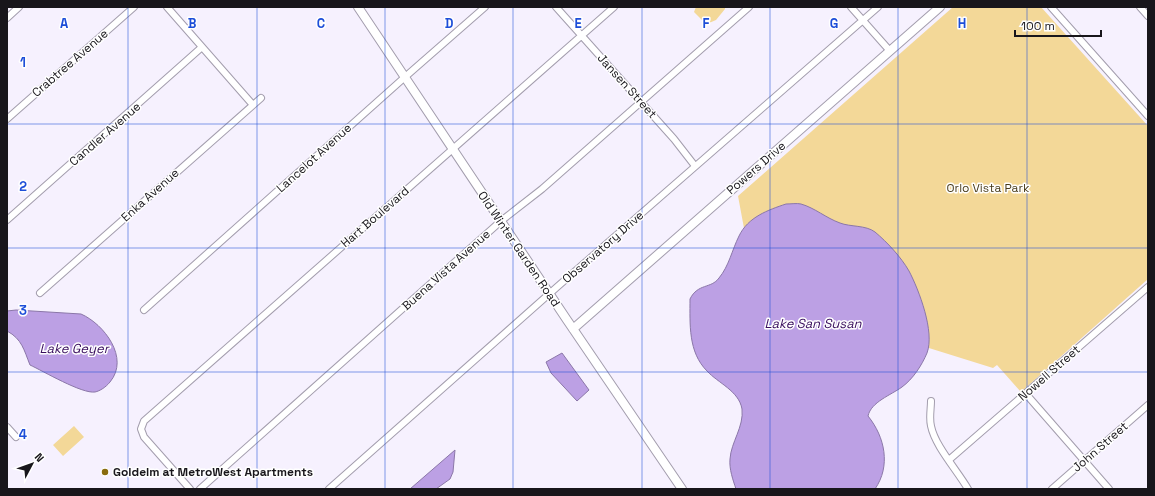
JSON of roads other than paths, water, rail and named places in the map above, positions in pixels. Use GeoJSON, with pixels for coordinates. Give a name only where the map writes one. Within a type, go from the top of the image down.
{"type":"FeatureCollection","features":[{"type":"Feature","properties":{"kind":"main road","name":"Old Winter Garden Road"},"geometry":{"type":"LineString","coordinates":[[358,7],[549,294],[682,489]]}},
{"type":"Feature","properties":{"kind":"main road","name":"Powers Drive"},"geometry":{"type":"LineString","coordinates":[[573,329],[940,7]]}},
{"type":"Feature","properties":{"kind":"street"},"geometry":{"type":"LineString","coordinates":[[7,18],[19,7]]}},
{"type":"Feature","properties":{"kind":"street","name":"Crabtree Avenue"},"geometry":{"type":"LineString","coordinates":[[7,119],[134,7]]}},
{"type":"Feature","properties":{"kind":"street"},"geometry":{"type":"LineString","coordinates":[[167,7],[253,104]]}},
{"type":"Feature","properties":{"kind":"street","name":"Lancelot Avenue"},"geometry":{"type":"LineString","coordinates":[[144,310],[404,77],[485,7]]}},
{"type":"Feature","properties":{"kind":"street","name":"Jansen Street"},"geometry":{"type":"LineString","coordinates":[[556,7],[674,139],[695,166]]}},
{"type":"Feature","properties":{"kind":"street","name":"Hart Boulevard"},"geometry":{"type":"LineString","coordinates":[[190,489],[146,442],[141,429],[146,418],[614,7]]}},
{"type":"Feature","properties":{"kind":"street","name":"Buena Vista Avenue"},"geometry":{"type":"LineString","coordinates":[[200,489],[501,221],[542,189],[749,7]]}},
{"type":"Feature","properties":{"kind":"street"},"geometry":{"type":"LineString","coordinates":[[851,7],[890,51]]}},
{"type":"Feature","properties":{"kind":"street","name":"Observatory Drive"},"geometry":{"type":"LineString","coordinates":[[329,489],[549,294],[878,7]]}},
{"type":"Feature","properties":{"kind":"street"},"geometry":{"type":"LineString","coordinates":[[1051,7],[1148,116]]}},
{"type":"Feature","properties":{"kind":"street"},"geometry":{"type":"LineString","coordinates":[[1140,7],[1148,16]]}},
{"type":"Feature","properties":{"kind":"street","name":"Candler Avenue"},"geometry":{"type":"LineString","coordinates":[[7,220],[202,47]]}},
{"type":"Feature","properties":{"kind":"street","name":"Enka Avenue"},"geometry":{"type":"LineString","coordinates":[[40,293],[261,98]]}},
{"type":"Feature","properties":{"kind":"street","name":"Nowell Street"},"geometry":{"type":"LineString","coordinates":[[950,459],[1148,287]]}},
{"type":"Feature","properties":{"kind":"street"},"geometry":{"type":"LineString","coordinates":[[1026,394],[1109,489]]}},
{"type":"Feature","properties":{"kind":"street"},"geometry":{"type":"LineString","coordinates":[[931,401],[931,426],[941,449],[950,459],[968,489]]}},
{"type":"Feature","properties":{"kind":"street","name":"John Street"},"geometry":{"type":"LineString","coordinates":[[1052,489],[1148,405]]}},
{"type":"Feature","properties":{"kind":"street"},"geometry":{"type":"LineString","coordinates":[[7,427],[16,438]]}},
{"type":"Feature","properties":{"kind":"water","name":"Lake San Susan"},"geometry":{"type":"Polygon","coordinates":[[[786,204],[801,204],[840,223],[867,228],[875,232],[894,250],[906,266],[913,279],[925,311],[929,334],[929,344],[925,358],[917,372],[910,380],[877,403],[870,411],[868,416],[879,433],[884,452],[883,471],[875,489],[736,489],[731,471],[730,459],[741,422],[742,409],[733,392],[707,371],[696,355],[690,328],[690,299],[693,294],[701,288],[712,284],[719,278],[728,263],[743,229],[753,219],[772,209],[786,204]]]}},
{"type":"Feature","properties":{"kind":"water","name":"Lake Geyer"},"geometry":{"type":"Polygon","coordinates":[[[16,310],[81,314],[98,325],[112,343],[116,353],[117,363],[115,373],[110,382],[99,391],[89,392],[62,382],[30,365],[19,341],[7,331],[7,311],[16,310]]]}},
{"type":"Feature","properties":{"kind":"water"},"geometry":{"type":"Polygon","coordinates":[[[562,353],[589,390],[577,401],[551,373],[546,362],[562,353]]]}},
{"type":"Feature","properties":{"kind":"water"},"geometry":{"type":"Polygon","coordinates":[[[455,450],[453,472],[450,479],[436,489],[410,489],[455,450]]]}},
{"type":"Feature","properties":{"kind":"place","name":"Goldelm at MetroWest Apartments"},"geometry":{"type":"Point","coordinates":[105,472]}},
{"type":"Feature","properties":{"kind":"park label","name":"Orlo Vista Park"},"geometry":{"type":"Point","coordinates":[988,188]}}]}
